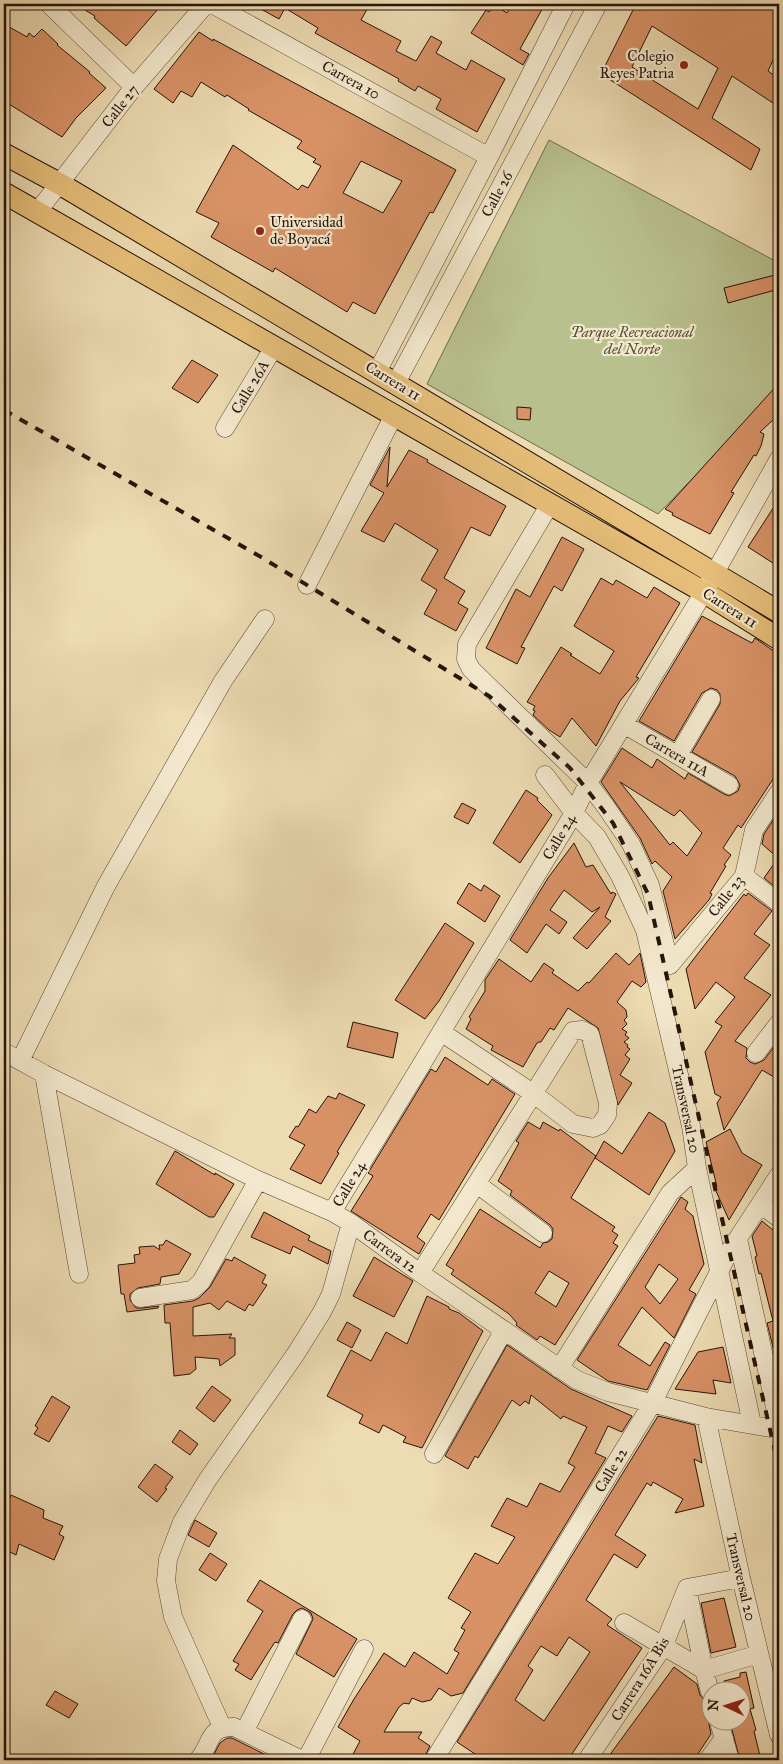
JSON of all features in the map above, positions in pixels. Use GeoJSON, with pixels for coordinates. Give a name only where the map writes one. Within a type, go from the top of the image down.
{"type":"FeatureCollection","features":[{"type":"Feature","properties":{"kind":"main road","name":"Carrera 11"},"geometry":{"type":"LineString","coordinates":[[4,154],[60,184],[396,383],[709,583],[779,638]]}},
{"type":"Feature","properties":{"kind":"main road","name":"Carrera 11"},"geometry":{"type":"LineString","coordinates":[[4,193],[550,504],[709,583],[779,612]]}},
{"type":"Feature","properties":{"kind":"street"},"geometry":{"type":"LineString","coordinates":[[50,4],[134,87]]}},
{"type":"Feature","properties":{"kind":"street","name":"Calle 27"},"geometry":{"type":"LineString","coordinates":[[38,211],[134,87],[206,4]]}},
{"type":"Feature","properties":{"kind":"street","name":"Carrera 10"},"geometry":{"type":"LineString","coordinates":[[212,4],[489,157]]}},
{"type":"Feature","properties":{"kind":"street","name":"Calle 26"},"geometry":{"type":"LineString","coordinates":[[377,372],[566,4]]}},
{"type":"Feature","properties":{"kind":"street","name":"Calle 26"},"geometry":{"type":"LineString","coordinates":[[396,383],[598,4]]}},
{"type":"Feature","properties":{"kind":"street","name":"Calle 26A"},"geometry":{"type":"LineString","coordinates":[[225,428],[274,347]]}},
{"type":"Feature","properties":{"kind":"street"},"geometry":{"type":"LineString","coordinates":[[307,585],[394,415]]}},
{"type":"Feature","properties":{"kind":"street","name":"Calle 24"},"geometry":{"type":"LineString","coordinates":[[332,1212],[574,813],[588,783],[709,583],[778,463]]}},
{"type":"Feature","properties":{"kind":"street"},"geometry":{"type":"LineString","coordinates":[[550,504],[467,644],[466,659],[471,669],[588,783]]}},
{"type":"Feature","properties":{"kind":"street"},"geometry":{"type":"LineString","coordinates":[[20,1061],[106,886],[223,682],[265,619]]}},
{"type":"Feature","properties":{"kind":"street"},"geometry":{"type":"LineString","coordinates":[[678,755],[711,699]]}},
{"type":"Feature","properties":{"kind":"street","name":"Carrera 11A"},"geometry":{"type":"LineString","coordinates":[[625,724],[729,785]]}},
{"type":"Feature","properties":{"kind":"street"},"geometry":{"type":"LineString","coordinates":[[545,775],[574,813]]}},
{"type":"Feature","properties":{"kind":"street","name":"Calle 23"},"geometry":{"type":"LineString","coordinates":[[588,783],[631,844],[650,885],[670,965],[744,876],[754,830],[779,792]]}},
{"type":"Feature","properties":{"kind":"street","name":"Transversal 20"},"geometry":{"type":"LineString","coordinates":[[574,813],[597,837],[620,876],[645,930],[691,1126],[697,1168],[752,1424]]}},
{"type":"Feature","properties":{"kind":"street"},"geometry":{"type":"LineString","coordinates":[[744,876],[779,903]]}},
{"type":"Feature","properties":{"kind":"street"},"geometry":{"type":"LineString","coordinates":[[756,1053],[779,1023]]}},
{"type":"Feature","properties":{"kind":"street"},"geometry":{"type":"LineString","coordinates":[[420,1274],[534,1094],[574,1031],[582,1030],[590,1034],[608,1103],[607,1115],[600,1125],[593,1128],[574,1124],[534,1094],[441,1032]]}},
{"type":"Feature","properties":{"kind":"street","name":"Carrera 12"},"geometry":{"type":"LineString","coordinates":[[4,1052],[44,1074],[258,1180],[332,1212],[351,1223],[420,1274],[577,1380],[608,1392],[706,1417],[770,1428],[779,1425]]}},
{"type":"Feature","properties":{"kind":"street"},"geometry":{"type":"LineString","coordinates":[[44,1074],[79,1274]]}},
{"type":"Feature","properties":{"kind":"street"},"geometry":{"type":"LineString","coordinates":[[559,1369],[670,1193],[697,1168]]}},
{"type":"Feature","properties":{"kind":"street","name":"Calle 22"},"geometry":{"type":"LineString","coordinates":[[434,1760],[653,1402],[729,1252],[779,1175]]}},
{"type":"Feature","properties":{"kind":"street"},"geometry":{"type":"LineString","coordinates":[[140,1298],[192,1290],[201,1282],[258,1180]]}},
{"type":"Feature","properties":{"kind":"street"},"geometry":{"type":"LineString","coordinates":[[477,1184],[543,1233]]}},
{"type":"Feature","properties":{"kind":"street"},"geometry":{"type":"LineString","coordinates":[[761,1205],[779,1218]]}},
{"type":"Feature","properties":{"kind":"street"},"geometry":{"type":"LineString","coordinates":[[222,1727],[173,1617],[166,1581],[168,1559],[182,1522],[208,1479],[295,1355],[322,1312],[331,1294],[351,1223]]}},
{"type":"Feature","properties":{"kind":"street"},"geometry":{"type":"LineString","coordinates":[[738,1239],[779,1425]]}},
{"type":"Feature","properties":{"kind":"street"},"geometry":{"type":"LineString","coordinates":[[434,1454],[504,1330]]}},
{"type":"Feature","properties":{"kind":"street","name":"Transversal 20"},"geometry":{"type":"LineString","coordinates":[[706,1417],[741,1578],[779,1735]]}},
{"type":"Feature","properties":{"kind":"street"},"geometry":{"type":"LineString","coordinates":[[707,1682],[688,1588],[741,1578]]}},
{"type":"Feature","properties":{"kind":"street","name":"Carrera 16A Bis"},"geometry":{"type":"LineString","coordinates":[[588,1760],[662,1647],[688,1588]]}},
{"type":"Feature","properties":{"kind":"street"},"geometry":{"type":"LineString","coordinates":[[244,1732],[302,1619]]}},
{"type":"Feature","properties":{"kind":"street"},"geometry":{"type":"LineString","coordinates":[[624,1623],[704,1670],[759,1654]]}},
{"type":"Feature","properties":{"kind":"street"},"geometry":{"type":"LineString","coordinates":[[306,1760],[364,1649]]}},
{"type":"Feature","properties":{"kind":"street"},"geometry":{"type":"LineString","coordinates":[[198,1760],[213,1734],[222,1727],[234,1727],[302,1760]]}},
{"type":"Feature","properties":{"kind":"street"},"geometry":{"type":"LineString","coordinates":[[708,1760],[721,1732]]}},
{"type":"Feature","properties":{"kind":"street"},"geometry":{"type":"LineString","coordinates":[[723,1732],[730,1760]]}},
{"type":"Feature","properties":{"kind":"green space","name":"Parque Recreacional del Norte"},"geometry":{"type":"Polygon","coordinates":[[[549,140],[779,263],[779,390],[658,514],[427,384],[549,140]]]}},
{"type":"Feature","properties":{"kind":"building"},"geometry":{"type":"Polygon","coordinates":[[[75,4],[152,4],[158,9],[126,46],[94,18],[95,16],[75,4]]]}},
{"type":"Feature","properties":{"kind":"building"},"geometry":{"type":"Polygon","coordinates":[[[252,4],[370,4],[361,20],[401,41],[396,51],[416,61],[431,36],[442,42],[436,53],[466,70],[471,60],[505,79],[477,132],[436,109],[441,99],[418,86],[415,91],[398,81],[399,79],[315,33],[318,28],[285,8],[279,19],[252,4]]]}},
{"type":"Feature","properties":{"kind":"building"},"geometry":{"type":"Polygon","coordinates":[[[512,4],[545,4],[520,49],[529,54],[523,65],[471,33],[486,10],[489,12],[494,5],[507,13],[512,4]]]}},
{"type":"Feature","properties":{"kind":"building"},"geometry":{"type":"Polygon","coordinates":[[[636,4],[779,4],[779,47],[768,71],[779,79],[779,107],[732,76],[712,118],[760,149],[751,170],[601,74],[636,4]],[[652,26],[632,67],[698,109],[718,68],[652,26]]]}},
{"type":"Feature","properties":{"kind":"building"},"geometry":{"type":"Polygon","coordinates":[[[4,24],[27,37],[29,33],[34,37],[42,29],[57,45],[106,88],[76,118],[62,137],[4,101],[4,24]]]}},
{"type":"Feature","properties":{"kind":"building"},"geometry":{"type":"Polygon","coordinates":[[[199,32],[456,170],[433,213],[430,212],[375,314],[353,302],[347,312],[275,268],[273,272],[211,237],[219,223],[196,212],[233,145],[298,190],[302,185],[308,188],[321,166],[313,162],[316,159],[297,148],[302,141],[248,110],[227,95],[225,97],[201,82],[192,97],[181,91],[173,103],[154,89],[199,32]],[[361,161],[343,193],[383,213],[402,181],[361,161]]]}},
{"type":"Feature","properties":{"kind":"building"},"geometry":{"type":"Polygon","coordinates":[[[779,274],[779,289],[728,303],[724,288],[779,274]]]}},
{"type":"Feature","properties":{"kind":"building"},"geometry":{"type":"Polygon","coordinates":[[[192,360],[218,375],[198,403],[172,388],[192,360]]]}},
{"type":"Feature","properties":{"kind":"building"},"geometry":{"type":"Polygon","coordinates":[[[779,383],[779,412],[760,432],[764,434],[761,446],[731,492],[734,493],[710,534],[672,515],[673,513],[665,509],[779,383]]]}},
{"type":"Feature","properties":{"kind":"building"},"geometry":{"type":"Polygon","coordinates":[[[517,407],[531,408],[530,420],[517,419],[517,407]]]}},
{"type":"Feature","properties":{"kind":"building"},"geometry":{"type":"Polygon","coordinates":[[[390,447],[387,487],[409,450],[506,506],[490,536],[471,527],[444,578],[465,591],[458,603],[468,609],[456,631],[424,614],[437,590],[421,580],[438,550],[395,523],[384,542],[361,531],[384,493],[370,485],[390,447]]]}},
{"type":"Feature","properties":{"kind":"building"},"geometry":{"type":"Polygon","coordinates":[[[779,499],[779,567],[748,547],[779,499]]]}},
{"type":"Feature","properties":{"kind":"building"},"geometry":{"type":"Polygon","coordinates":[[[562,537],[584,549],[562,591],[554,586],[521,647],[525,648],[517,664],[486,648],[516,589],[530,597],[562,537]]]}},
{"type":"Feature","properties":{"kind":"building"},"geometry":{"type":"Polygon","coordinates":[[[601,578],[613,585],[616,580],[647,598],[654,587],[680,603],[636,677],[639,678],[620,701],[596,746],[572,718],[560,737],[549,730],[533,715],[535,706],[527,702],[561,647],[600,674],[614,651],[574,626],[601,578]]]}},
{"type":"Feature","properties":{"kind":"building"},"geometry":{"type":"Polygon","coordinates":[[[702,616],[752,643],[755,638],[772,650],[779,651],[779,770],[741,828],[738,825],[723,848],[731,855],[710,893],[712,894],[709,900],[675,939],[663,891],[672,877],[655,861],[652,864],[640,838],[601,782],[622,748],[652,768],[657,759],[685,779],[688,773],[729,796],[738,791],[740,785],[735,776],[692,752],[720,704],[720,694],[717,690],[711,688],[702,693],[674,741],[639,721],[702,616]],[[620,782],[670,845],[673,842],[687,856],[702,833],[680,810],[674,816],[620,782]]]}},
{"type":"Feature","properties":{"kind":"building"},"geometry":{"type":"Polygon","coordinates":[[[526,790],[538,798],[537,800],[552,815],[520,863],[493,843],[526,790]]]}},
{"type":"Feature","properties":{"kind":"building"},"geometry":{"type":"Polygon","coordinates":[[[462,803],[476,810],[468,824],[454,817],[462,803]]]}},
{"type":"Feature","properties":{"kind":"building"},"geometry":{"type":"Polygon","coordinates":[[[779,811],[779,890],[764,878],[778,858],[762,844],[764,834],[779,811]]]}},
{"type":"Feature","properties":{"kind":"building"},"geometry":{"type":"Polygon","coordinates":[[[574,843],[586,867],[593,865],[611,894],[612,892],[616,894],[605,917],[611,921],[587,949],[573,938],[600,907],[592,912],[564,890],[550,910],[567,922],[559,934],[546,924],[527,953],[510,940],[548,878],[574,843]]]}},
{"type":"Feature","properties":{"kind":"building"},"geometry":{"type":"Polygon","coordinates":[[[469,883],[481,891],[484,885],[500,896],[485,922],[457,903],[469,883]]]}},
{"type":"Feature","properties":{"kind":"building"},"geometry":{"type":"Polygon","coordinates":[[[748,893],[772,911],[754,934],[770,945],[744,978],[771,995],[735,1041],[747,1048],[746,1058],[755,1064],[764,1060],[779,1040],[779,1080],[762,1070],[724,1130],[717,1103],[721,1097],[715,1094],[705,1052],[722,1026],[715,1022],[735,997],[716,982],[695,1009],[686,969],[744,894],[746,896],[748,893]]]}},
{"type":"Feature","properties":{"kind":"building"},"geometry":{"type":"Polygon","coordinates":[[[445,923],[474,943],[439,1001],[425,1019],[395,1000],[445,923]]]}},
{"type":"Feature","properties":{"kind":"building"},"geometry":{"type":"Polygon","coordinates":[[[616,953],[629,965],[640,953],[646,982],[641,987],[632,981],[617,1002],[626,1010],[627,1017],[624,1020],[627,1024],[622,1029],[627,1032],[625,1035],[629,1038],[624,1042],[630,1049],[625,1055],[630,1059],[620,1075],[632,1083],[618,1105],[598,1028],[568,1008],[554,1030],[550,1028],[541,1042],[537,1043],[523,1067],[491,1050],[493,1046],[466,1029],[471,1019],[469,1017],[485,991],[485,980],[499,959],[531,982],[544,963],[554,970],[552,973],[578,991],[587,982],[589,983],[616,953]]]}},
{"type":"Feature","properties":{"kind":"building"},"geometry":{"type":"Polygon","coordinates":[[[353,1022],[398,1033],[393,1058],[347,1047],[353,1022]]]}},
{"type":"Feature","properties":{"kind":"building"},"geometry":{"type":"Polygon","coordinates":[[[445,1057],[488,1085],[492,1079],[515,1094],[439,1220],[431,1214],[417,1237],[425,1243],[419,1254],[351,1211],[373,1176],[368,1173],[431,1069],[436,1072],[445,1057]]]}},
{"type":"Feature","properties":{"kind":"building"},"geometry":{"type":"Polygon","coordinates":[[[339,1093],[365,1105],[337,1152],[339,1153],[321,1184],[290,1169],[305,1145],[289,1137],[296,1126],[298,1127],[309,1109],[316,1113],[328,1096],[336,1099],[339,1093]]]}},
{"type":"Feature","properties":{"kind":"building"},"geometry":{"type":"Polygon","coordinates":[[[649,1112],[665,1123],[675,1151],[649,1195],[595,1158],[604,1141],[622,1154],[649,1112]]]}},
{"type":"Feature","properties":{"kind":"building"},"geometry":{"type":"Polygon","coordinates":[[[528,1122],[540,1129],[543,1122],[559,1131],[560,1129],[596,1156],[571,1198],[615,1227],[612,1231],[618,1235],[613,1243],[618,1246],[555,1345],[540,1336],[537,1340],[516,1325],[517,1323],[509,1314],[451,1274],[454,1270],[446,1265],[480,1209],[540,1248],[543,1243],[552,1239],[553,1229],[550,1225],[510,1195],[512,1191],[498,1181],[519,1143],[516,1141],[528,1122]],[[549,1271],[535,1293],[556,1307],[569,1283],[549,1271]]]}},
{"type":"Feature","properties":{"kind":"building"},"geometry":{"type":"Polygon","coordinates":[[[730,1129],[742,1153],[762,1165],[729,1220],[715,1189],[717,1187],[706,1142],[730,1129]]]}},
{"type":"Feature","properties":{"kind":"building"},"geometry":{"type":"Polygon","coordinates":[[[175,1151],[234,1184],[214,1217],[209,1217],[156,1184],[175,1151]]]}},
{"type":"Feature","properties":{"kind":"building"},"geometry":{"type":"Polygon","coordinates":[[[681,1197],[688,1202],[685,1209],[693,1216],[704,1264],[689,1290],[696,1294],[674,1338],[642,1307],[618,1345],[650,1366],[665,1342],[670,1345],[647,1390],[608,1381],[577,1360],[681,1197]],[[659,1264],[645,1287],[660,1304],[678,1279],[659,1264]]]}},
{"type":"Feature","properties":{"kind":"building"},"geometry":{"type":"Polygon","coordinates":[[[264,1212],[310,1236],[308,1240],[331,1251],[328,1264],[293,1246],[290,1254],[251,1237],[264,1212]]]}},
{"type":"Feature","properties":{"kind":"building"},"geometry":{"type":"Polygon","coordinates":[[[762,1221],[779,1235],[779,1355],[775,1355],[767,1323],[773,1321],[761,1273],[759,1274],[752,1236],[762,1221]]]}},
{"type":"Feature","properties":{"kind":"building"},"geometry":{"type":"Polygon","coordinates":[[[166,1240],[191,1254],[179,1274],[161,1277],[160,1284],[138,1288],[130,1294],[130,1300],[136,1308],[159,1306],[158,1308],[127,1312],[124,1294],[121,1294],[118,1265],[135,1263],[134,1255],[140,1254],[139,1247],[154,1246],[160,1250],[159,1245],[163,1245],[166,1240]]]}},
{"type":"Feature","properties":{"kind":"building"},"geometry":{"type":"Polygon","coordinates":[[[234,1257],[266,1275],[262,1283],[267,1285],[253,1306],[249,1304],[245,1311],[227,1301],[219,1310],[210,1303],[193,1307],[193,1336],[232,1334],[229,1338],[235,1338],[235,1355],[220,1366],[219,1359],[195,1357],[196,1369],[190,1374],[174,1376],[170,1323],[165,1323],[164,1305],[193,1301],[199,1298],[210,1287],[226,1259],[232,1261],[234,1257]]]}},
{"type":"Feature","properties":{"kind":"building"},"geometry":{"type":"Polygon","coordinates":[[[374,1257],[413,1281],[394,1317],[353,1296],[374,1257]]]}},
{"type":"Feature","properties":{"kind":"building"},"geometry":{"type":"Polygon","coordinates":[[[427,1296],[459,1313],[483,1331],[422,1448],[403,1442],[406,1437],[383,1425],[379,1433],[359,1423],[363,1415],[327,1396],[351,1350],[371,1361],[386,1332],[407,1344],[427,1296]]]}},
{"type":"Feature","properties":{"kind":"building"},"geometry":{"type":"Polygon","coordinates":[[[347,1322],[361,1330],[352,1348],[337,1340],[347,1322]]]}},
{"type":"Feature","properties":{"kind":"building"},"geometry":{"type":"Polygon","coordinates":[[[507,1345],[571,1389],[632,1416],[622,1432],[608,1426],[595,1453],[606,1458],[463,1693],[451,1696],[439,1688],[431,1700],[422,1702],[412,1698],[409,1704],[404,1703],[399,1707],[384,1732],[422,1732],[418,1738],[430,1746],[423,1760],[350,1760],[360,1741],[338,1727],[384,1653],[405,1667],[414,1652],[447,1674],[459,1653],[454,1650],[465,1630],[461,1628],[471,1612],[448,1598],[475,1553],[498,1564],[515,1537],[491,1526],[507,1498],[527,1507],[540,1483],[560,1492],[575,1467],[568,1463],[587,1427],[563,1416],[561,1419],[531,1395],[529,1404],[525,1401],[520,1406],[512,1400],[478,1458],[475,1456],[468,1469],[445,1456],[507,1345]]]}},
{"type":"Feature","properties":{"kind":"building"},"geometry":{"type":"Polygon","coordinates":[[[723,1347],[731,1383],[713,1380],[716,1394],[675,1389],[698,1352],[723,1347]]]}},
{"type":"Feature","properties":{"kind":"building"},"geometry":{"type":"Polygon","coordinates":[[[212,1386],[231,1400],[214,1422],[196,1408],[212,1386]]]}},
{"type":"Feature","properties":{"kind":"building"},"geometry":{"type":"Polygon","coordinates":[[[52,1396],[70,1407],[49,1442],[34,1434],[38,1428],[35,1426],[52,1396]]]}},
{"type":"Feature","properties":{"kind":"building"},"geometry":{"type":"Polygon","coordinates":[[[658,1416],[695,1425],[702,1463],[694,1459],[704,1506],[675,1513],[683,1499],[653,1482],[651,1486],[647,1483],[615,1535],[646,1555],[637,1568],[614,1554],[586,1600],[612,1619],[607,1625],[642,1648],[568,1760],[484,1760],[457,1742],[658,1416]],[[569,1637],[557,1656],[541,1646],[528,1666],[533,1670],[515,1700],[544,1721],[590,1652],[569,1637]]]}},
{"type":"Feature","properties":{"kind":"building"},"geometry":{"type":"Polygon","coordinates":[[[180,1430],[198,1444],[190,1455],[172,1442],[180,1430]]]}},
{"type":"Feature","properties":{"kind":"building"},"geometry":{"type":"Polygon","coordinates":[[[155,1464],[173,1477],[157,1502],[138,1487],[155,1464]]]}},
{"type":"Feature","properties":{"kind":"building"},"geometry":{"type":"Polygon","coordinates":[[[11,1495],[44,1510],[43,1518],[63,1526],[59,1534],[64,1537],[54,1560],[19,1544],[16,1555],[4,1549],[4,1513],[11,1495]]]}},
{"type":"Feature","properties":{"kind":"building"},"geometry":{"type":"Polygon","coordinates":[[[195,1520],[217,1533],[209,1547],[188,1535],[195,1520]]]}},
{"type":"Feature","properties":{"kind":"building"},"geometry":{"type":"Polygon","coordinates":[[[210,1553],[227,1564],[216,1581],[199,1570],[210,1553]]]}},
{"type":"Feature","properties":{"kind":"building"},"geometry":{"type":"Polygon","coordinates":[[[260,1580],[357,1639],[334,1677],[296,1654],[313,1619],[311,1613],[302,1608],[293,1614],[278,1643],[275,1642],[251,1680],[235,1670],[239,1664],[233,1661],[263,1611],[247,1601],[260,1580]]]}},
{"type":"Feature","properties":{"kind":"building"},"geometry":{"type":"Polygon","coordinates":[[[724,1598],[736,1647],[711,1653],[701,1603],[724,1598]]]}},
{"type":"Feature","properties":{"kind":"building"},"geometry":{"type":"Polygon","coordinates":[[[674,1667],[697,1684],[700,1695],[700,1732],[711,1732],[711,1734],[694,1760],[606,1760],[674,1667]]]}},
{"type":"Feature","properties":{"kind":"building"},"geometry":{"type":"Polygon","coordinates":[[[746,1672],[748,1682],[724,1682],[740,1677],[740,1673],[746,1672]]]}},
{"type":"Feature","properties":{"kind":"building"},"geometry":{"type":"Polygon","coordinates":[[[750,1690],[754,1708],[750,1709],[750,1690]]]}},
{"type":"Feature","properties":{"kind":"building"},"geometry":{"type":"Polygon","coordinates":[[[55,1691],[78,1704],[69,1718],[46,1705],[55,1691]]]}},
{"type":"Feature","properties":{"kind":"building"},"geometry":{"type":"Polygon","coordinates":[[[750,1709],[761,1760],[740,1760],[733,1732],[750,1732],[750,1709]]]}},
{"type":"Feature","properties":{"kind":"building"},"geometry":{"type":"Polygon","coordinates":[[[227,1738],[232,1738],[276,1760],[211,1760],[220,1743],[227,1738]]]}},
{"type":"Feature","properties":{"kind":"railway"},"geometry":{"type":"LineString","coordinates":[[4,410],[261,557],[489,696],[570,768],[613,823],[648,894],[779,1469]]}},
{"type":"Feature","properties":{"kind":"place","name":"Colegio Reyes Patria"},"geometry":{"type":"Point","coordinates":[684,65]}},
{"type":"Feature","properties":{"kind":"place","name":"Universidad de Boyacá"},"geometry":{"type":"Point","coordinates":[260,231]}}]}
